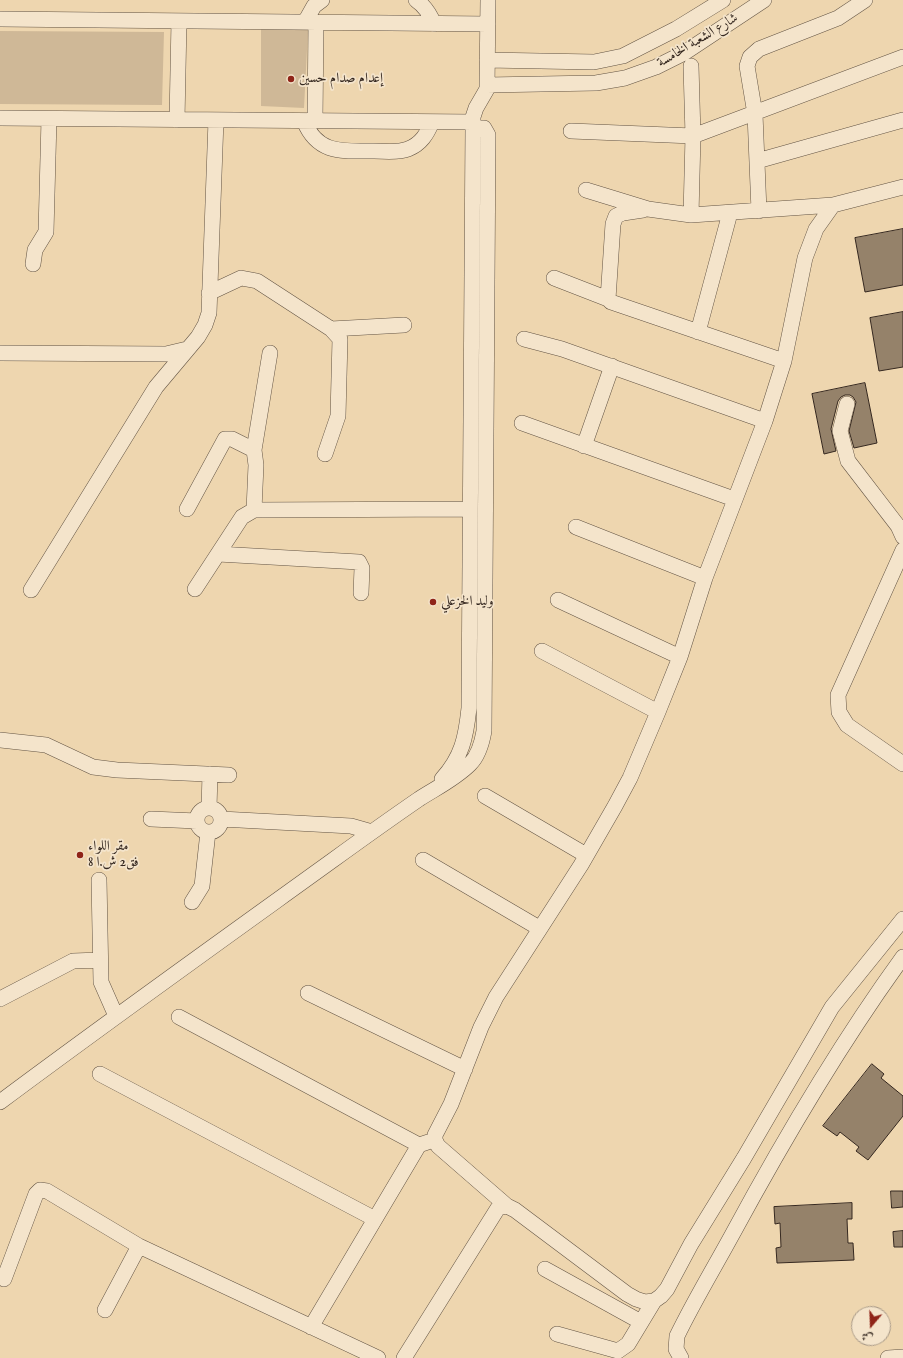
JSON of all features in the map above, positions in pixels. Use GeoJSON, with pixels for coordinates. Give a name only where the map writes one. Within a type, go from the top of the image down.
{"type":"FeatureCollection","features":[{"type":"Feature","properties":{"kind":"street"},"geometry":{"type":"LineString","coordinates":[[322,0],[314,6],[311,22],[310,133],[319,143],[336,150],[401,152],[424,138],[432,122]]}},
{"type":"Feature","properties":{"kind":"street"},"geometry":{"type":"LineString","coordinates":[[416,0],[425,8],[434,24]]}},
{"type":"Feature","properties":{"kind":"street"},"geometry":{"type":"LineString","coordinates":[[421,798],[452,768],[459,756],[467,728],[469,708],[473,125],[476,108],[487,89],[488,0]]}},
{"type":"Feature","properties":{"kind":"street","name":"شارع الشعبة الخامسة"},"geometry":{"type":"LineString","coordinates":[[487,60],[594,62],[623,56],[676,29],[723,0]]}},
{"type":"Feature","properties":{"kind":"street","name":"شارع الشعبة الخامسة"},"geometry":{"type":"LineString","coordinates":[[487,84],[596,83],[625,78],[656,67],[684,52],[764,0]]}},
{"type":"Feature","properties":{"kind":"street"},"geometry":{"type":"LineString","coordinates":[[758,211],[755,114],[747,66],[750,57],[759,50],[838,18],[865,0]]}},
{"type":"Feature","properties":{"kind":"street"},"geometry":{"type":"LineString","coordinates":[[0,19],[488,24]]}},
{"type":"Feature","properties":{"kind":"street"},"geometry":{"type":"LineString","coordinates":[[177,120],[179,21]]}},
{"type":"Feature","properties":{"kind":"street"},"geometry":{"type":"LineString","coordinates":[[571,131],[693,136],[755,114],[903,57]]}},
{"type":"Feature","properties":{"kind":"street"},"geometry":{"type":"LineString","coordinates":[[691,66],[693,136],[691,215]]}},
{"type":"Feature","properties":{"kind":"street"},"geometry":{"type":"LineString","coordinates":[[0,118],[432,122],[473,125],[484,128],[488,135],[484,731],[482,744],[478,754],[471,764],[451,780],[421,798],[372,832],[116,1016],[0,1102]]}},
{"type":"Feature","properties":{"kind":"street"},"geometry":{"type":"LineString","coordinates":[[33,264],[34,250],[46,232],[49,119]]}},
{"type":"Feature","properties":{"kind":"street"},"geometry":{"type":"LineString","coordinates":[[30,590],[156,387],[198,337],[205,325],[209,313],[216,120]]}},
{"type":"Feature","properties":{"kind":"street"},"geometry":{"type":"LineString","coordinates":[[757,161],[903,120]]}},
{"type":"Feature","properties":{"kind":"street"},"geometry":{"type":"LineString","coordinates":[[586,190],[648,209],[691,215],[833,204],[903,187]]}},
{"type":"Feature","properties":{"kind":"street"},"geometry":{"type":"LineString","coordinates":[[833,204],[816,230],[805,258],[784,361],[765,421],[705,578],[680,657],[630,778],[586,855],[496,997],[480,1027],[451,1104],[435,1134],[435,1140],[438,1146],[452,1159],[507,1206],[515,1210],[627,1294],[645,1302],[654,1301],[662,1296],[667,1289],[832,1007],[903,919]]}},
{"type":"Feature","properties":{"kind":"street"},"geometry":{"type":"LineString","coordinates":[[608,299],[614,224],[616,216],[623,213],[648,209]]}},
{"type":"Feature","properties":{"kind":"street"},"geometry":{"type":"LineString","coordinates":[[698,332],[730,212]]}},
{"type":"Feature","properties":{"kind":"street"},"geometry":{"type":"LineString","coordinates":[[209,293],[241,278],[257,281],[331,329],[340,338],[338,416],[325,454]]}},
{"type":"Feature","properties":{"kind":"street"},"geometry":{"type":"LineString","coordinates":[[554,278],[608,299],[611,302],[784,361]]}},
{"type":"Feature","properties":{"kind":"street"},"geometry":{"type":"LineString","coordinates":[[331,329],[404,325]]}},
{"type":"Feature","properties":{"kind":"street"},"geometry":{"type":"LineString","coordinates":[[524,339],[562,349],[612,366],[765,421]]}},
{"type":"Feature","properties":{"kind":"street"},"geometry":{"type":"LineString","coordinates":[[0,353],[166,354],[187,350]]}},
{"type":"Feature","properties":{"kind":"street"},"geometry":{"type":"LineString","coordinates":[[254,510],[256,465],[254,450],[270,353]]}},
{"type":"Feature","properties":{"kind":"street"},"geometry":{"type":"LineString","coordinates":[[584,446],[612,366]]}},
{"type":"Feature","properties":{"kind":"street"},"geometry":{"type":"LineString","coordinates":[[847,404],[840,431],[848,461],[898,526],[903,537]]}},
{"type":"Feature","properties":{"kind":"street"},"geometry":{"type":"LineString","coordinates":[[522,424],[734,499]]}},
{"type":"Feature","properties":{"kind":"street"},"geometry":{"type":"LineString","coordinates":[[187,510],[225,439],[232,439],[254,450]]}},
{"type":"Feature","properties":{"kind":"street"},"geometry":{"type":"LineString","coordinates":[[195,589],[242,517],[254,510],[470,509]]}},
{"type":"Feature","properties":{"kind":"street"},"geometry":{"type":"LineString","coordinates":[[576,527],[705,578]]}},
{"type":"Feature","properties":{"kind":"street"},"geometry":{"type":"LineString","coordinates":[[903,550],[838,695],[839,712],[848,725],[903,764]]}},
{"type":"Feature","properties":{"kind":"street"},"geometry":{"type":"LineString","coordinates":[[218,554],[359,562],[362,568],[361,593]]}},
{"type":"Feature","properties":{"kind":"street"},"geometry":{"type":"LineString","coordinates":[[558,600],[680,657]]}},
{"type":"Feature","properties":{"kind":"street"},"geometry":{"type":"LineString","coordinates":[[542,651],[658,712]]}},
{"type":"Feature","properties":{"kind":"street"},"geometry":{"type":"LineString","coordinates":[[0,740],[46,745],[93,767],[117,770],[229,775]]}},
{"type":"Feature","properties":{"kind":"street"},"geometry":{"type":"LineString","coordinates":[[209,808],[210,774]]}},
{"type":"Feature","properties":{"kind":"street"},"geometry":{"type":"LineString","coordinates":[[485,796],[586,855]]}},
{"type":"Feature","properties":{"kind":"street"},"geometry":{"type":"LineString","coordinates":[[209,808],[215,809],[221,819],[219,826],[214,831],[208,832],[200,828],[196,820],[198,814],[203,809],[209,808]]}},
{"type":"Feature","properties":{"kind":"street"},"geometry":{"type":"LineString","coordinates":[[151,819],[196,820]]}},
{"type":"Feature","properties":{"kind":"street"},"geometry":{"type":"LineString","coordinates":[[221,819],[351,826],[372,832]]}},
{"type":"Feature","properties":{"kind":"street"},"geometry":{"type":"LineString","coordinates":[[192,902],[202,886],[208,832]]}},
{"type":"Feature","properties":{"kind":"street"},"geometry":{"type":"LineString","coordinates":[[423,860],[539,928]]}},
{"type":"Feature","properties":{"kind":"street"},"geometry":{"type":"LineString","coordinates":[[99,880],[101,982],[116,1016]]}},
{"type":"Feature","properties":{"kind":"street"},"geometry":{"type":"LineString","coordinates":[[681,1358],[676,1349],[677,1336],[773,1159],[826,1072],[882,986],[903,957]]}},
{"type":"Feature","properties":{"kind":"street"},"geometry":{"type":"LineString","coordinates":[[0,999],[73,961],[100,960]]}},
{"type":"Feature","properties":{"kind":"street"},"geometry":{"type":"LineString","coordinates":[[308,993],[465,1069]]}},
{"type":"Feature","properties":{"kind":"street"},"geometry":{"type":"LineString","coordinates":[[179,1017],[419,1145]]}},
{"type":"Feature","properties":{"kind":"street"},"geometry":{"type":"LineString","coordinates":[[100,1074],[375,1219]]}},
{"type":"Feature","properties":{"kind":"street"},"geometry":{"type":"LineString","coordinates":[[311,1327],[419,1145],[435,1140]]}},
{"type":"Feature","properties":{"kind":"street"},"geometry":{"type":"LineString","coordinates":[[4,1279],[36,1194],[40,1190],[47,1191],[139,1246],[378,1358]]}},
{"type":"Feature","properties":{"kind":"street"},"geometry":{"type":"LineString","coordinates":[[404,1358],[498,1208],[507,1206]]}},
{"type":"Feature","properties":{"kind":"street"},"geometry":{"type":"LineString","coordinates":[[105,1310],[139,1246]]}},
{"type":"Feature","properties":{"kind":"street"},"geometry":{"type":"LineString","coordinates":[[545,1269],[641,1322]]}},
{"type":"Feature","properties":{"kind":"street"},"geometry":{"type":"LineString","coordinates":[[557,1334],[618,1351],[628,1344],[654,1301]]}},
{"type":"Feature","properties":{"kind":"street"},"geometry":{"type":"LineString","coordinates":[[888,1358],[903,1357]]}},
{"type":"Feature","properties":{"kind":"shaded area"},"geometry":{"type":"Polygon","coordinates":[[[261,27],[308,30],[304,108],[261,106],[261,27]]]}},
{"type":"Feature","properties":{"kind":"shaded area"},"geometry":{"type":"Polygon","coordinates":[[[0,31],[164,32],[162,105],[0,104],[0,31]]]}},
{"type":"Feature","properties":{"kind":"building"},"geometry":{"type":"Polygon","coordinates":[[[903,229],[903,285],[865,292],[855,238],[903,229]]]}},
{"type":"Feature","properties":{"kind":"building"},"geometry":{"type":"Polygon","coordinates":[[[903,312],[903,367],[879,371],[870,318],[903,312]]]}},
{"type":"Feature","properties":{"kind":"building"},"geometry":{"type":"Polygon","coordinates":[[[865,383],[877,443],[854,448],[849,431],[856,402],[850,395],[845,395],[838,401],[831,429],[836,451],[824,454],[812,394],[865,383]]]}},
{"type":"Feature","properties":{"kind":"building"},"geometry":{"type":"Polygon","coordinates":[[[872,1064],[884,1074],[881,1078],[903,1096],[903,1116],[868,1160],[856,1151],[859,1147],[840,1132],[837,1136],[823,1126],[872,1064]]]}},
{"type":"Feature","properties":{"kind":"building"},"geometry":{"type":"Polygon","coordinates":[[[891,1191],[903,1191],[903,1207],[892,1208],[891,1191]]]}},
{"type":"Feature","properties":{"kind":"building"},"geometry":{"type":"Polygon","coordinates":[[[852,1203],[852,1219],[847,1219],[848,1243],[853,1243],[854,1260],[777,1263],[776,1248],[781,1247],[780,1223],[775,1224],[774,1207],[852,1203]]]}},
{"type":"Feature","properties":{"kind":"building"},"geometry":{"type":"Polygon","coordinates":[[[903,1231],[903,1247],[894,1247],[893,1232],[903,1231]]]}},
{"type":"Feature","properties":{"kind":"place","name":"إعدام صدام حسين"},"geometry":{"type":"Point","coordinates":[291,79]}},
{"type":"Feature","properties":{"kind":"place","name":"وليد الخزعلي"},"geometry":{"type":"Point","coordinates":[433,602]}},
{"type":"Feature","properties":{"kind":"place","name":"مقر اللواء 8 فق2 ش.ا"},"geometry":{"type":"Point","coordinates":[80,855]}}]}
